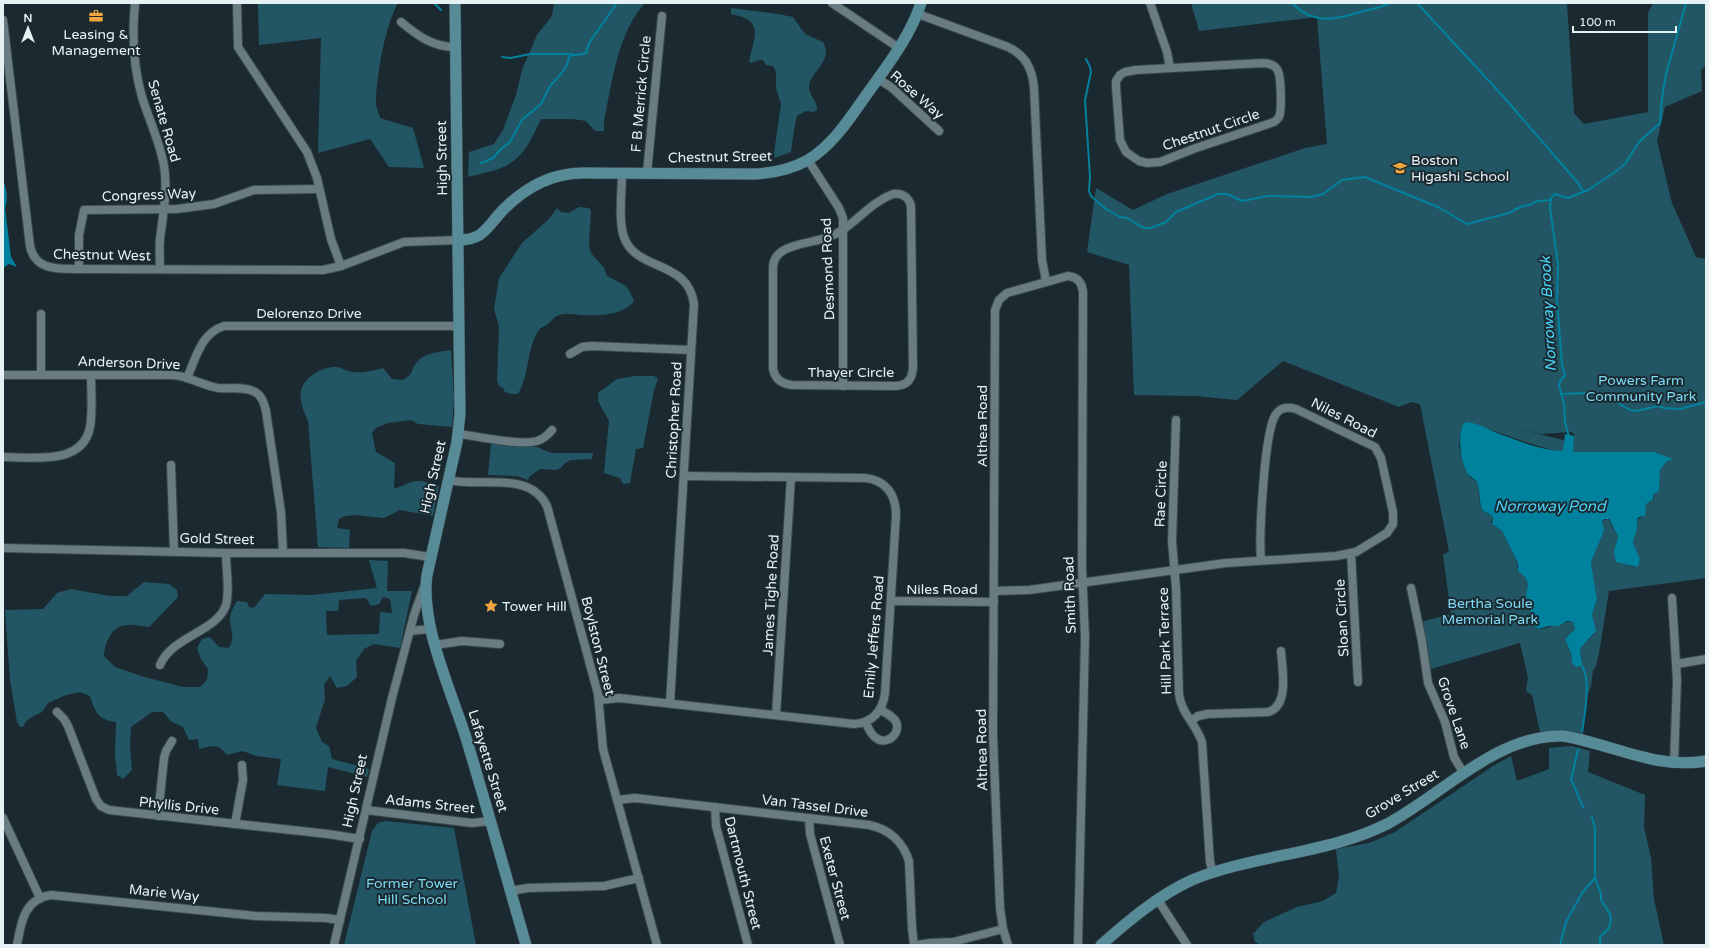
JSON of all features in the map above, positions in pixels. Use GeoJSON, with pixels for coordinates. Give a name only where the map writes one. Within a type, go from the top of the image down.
{"type":"FeatureCollection","features":[{"type":"Feature","properties":{"kind":"main road","name":"High Street"},"geometry":{"type":"LineString","coordinates":[[425,585],[430,556],[458,434],[460,407],[455,3]]}},
{"type":"Feature","properties":{"kind":"main road","name":"Chestnut Street"},"geometry":{"type":"LineString","coordinates":[[458,240],[469,240],[478,237],[515,200],[543,181],[572,173],[755,174],[781,170],[808,160],[823,149],[835,136],[878,78],[899,48],[918,14],[921,3]]}},
{"type":"Feature","properties":{"kind":"main road","name":"Lafayette Street"},"geometry":{"type":"LineString","coordinates":[[425,585],[430,629],[463,728],[526,945]]}},
{"type":"Feature","properties":{"kind":"main road","name":"Grove Street"},"geometry":{"type":"LineString","coordinates":[[1101,945],[1126,923],[1182,885],[1213,873],[1368,832],[1395,819],[1464,774],[1510,748],[1534,739],[1554,736],[1574,738],[1656,761],[1674,763],[1706,763]]}},
{"type":"Feature","properties":{"kind":"street","name":"Senate Road"},"geometry":{"type":"LineString","coordinates":[[135,3],[133,31],[134,51],[142,96],[158,141],[163,162],[166,190],[160,244],[160,269]]}},
{"type":"Feature","properties":{"kind":"street"},"geometry":{"type":"LineString","coordinates":[[237,3],[238,48],[307,152],[319,189],[331,239],[341,266]]}},
{"type":"Feature","properties":{"kind":"street"},"geometry":{"type":"LineString","coordinates":[[833,3],[899,48]]}},
{"type":"Feature","properties":{"kind":"street"},"geometry":{"type":"LineString","coordinates":[[1150,3],[1168,56],[1170,68]]}},
{"type":"Feature","properties":{"kind":"street"},"geometry":{"type":"LineString","coordinates":[[918,14],[1008,47],[1021,55],[1029,64],[1034,87],[1042,260],[1046,281]]}},
{"type":"Feature","properties":{"kind":"street","name":"F B Merrick Circle"},"geometry":{"type":"LineString","coordinates":[[647,173],[662,16]]}},
{"type":"Feature","properties":{"kind":"street","name":"Chestnut West"},"geometry":{"type":"LineString","coordinates":[[3,20],[32,254],[40,263],[49,268],[317,271],[341,266],[404,242],[458,240]]}},
{"type":"Feature","properties":{"kind":"street"},"geometry":{"type":"LineString","coordinates":[[401,22],[423,39],[440,46],[456,48]]}},
{"type":"Feature","properties":{"kind":"street","name":"Chestnut Circle"},"geometry":{"type":"LineString","coordinates":[[1262,63],[1272,65],[1276,68],[1280,76],[1278,118],[1268,125],[1202,145],[1160,162],[1139,162],[1128,155],[1120,140],[1116,81],[1120,75],[1129,71],[1170,68],[1262,63]]}},
{"type":"Feature","properties":{"kind":"street","name":"Rose Way"},"geometry":{"type":"LineString","coordinates":[[878,78],[939,131]]}},
{"type":"Feature","properties":{"kind":"street","name":"Desmond Road"},"geometry":{"type":"LineString","coordinates":[[808,160],[841,212],[843,229],[843,386]]}},
{"type":"Feature","properties":{"kind":"street","name":"Christopher Road"},"geometry":{"type":"LineString","coordinates":[[622,173],[621,217],[623,236],[627,245],[634,252],[678,275],[689,287],[694,304],[670,703]]}},
{"type":"Feature","properties":{"kind":"street","name":"Congress Way"},"geometry":{"type":"LineString","coordinates":[[79,269],[79,235],[84,210],[164,209],[208,205],[254,190],[319,189]]}},
{"type":"Feature","properties":{"kind":"street","name":"Thayer Circle"},"geometry":{"type":"LineString","coordinates":[[896,194],[904,196],[910,203],[912,375],[909,381],[900,386],[843,386],[784,384],[775,376],[773,366],[773,267],[776,257],[786,249],[828,238],[890,195],[896,194]]}},
{"type":"Feature","properties":{"kind":"street","name":"Smith Road"},"geometry":{"type":"LineString","coordinates":[[1046,281],[1062,277],[1073,277],[1081,283],[1083,292],[1083,583],[1085,637],[1078,945]]}},
{"type":"Feature","properties":{"kind":"street","name":"Althea Road"},"geometry":{"type":"LineString","coordinates":[[1008,945],[1003,929],[1000,896],[994,751],[996,307],[999,300],[1007,293],[1046,281]]}},
{"type":"Feature","properties":{"kind":"street"},"geometry":{"type":"LineString","coordinates":[[41,314],[41,375]]}},
{"type":"Feature","properties":{"kind":"street","name":"Delorenzo Drive"},"geometry":{"type":"LineString","coordinates":[[187,378],[206,337],[212,331],[224,326],[460,326]]}},
{"type":"Feature","properties":{"kind":"street"},"geometry":{"type":"LineString","coordinates":[[570,354],[582,348],[592,346],[691,350]]}},
{"type":"Feature","properties":{"kind":"street","name":"Anderson Drive"},"geometry":{"type":"LineString","coordinates":[[3,375],[172,375],[187,378],[212,387],[250,390],[257,393],[262,399],[266,410],[280,504],[283,552]]}},
{"type":"Feature","properties":{"kind":"street"},"geometry":{"type":"LineString","coordinates":[[3,457],[62,456],[79,447],[85,440],[90,427],[91,375]]}},
{"type":"Feature","properties":{"kind":"street","name":"Niles Road"},"geometry":{"type":"LineString","coordinates":[[994,592],[1029,590],[1261,560],[1336,556],[1351,553],[1385,535],[1393,524],[1393,512],[1380,455],[1375,447],[1300,410],[1288,408],[1281,410],[1276,415],[1267,448],[1261,560]]}},
{"type":"Feature","properties":{"kind":"street","name":"Rae Circle"},"geometry":{"type":"LineString","coordinates":[[1175,570],[1172,541],[1176,420]]}},
{"type":"Feature","properties":{"kind":"street"},"geometry":{"type":"LineString","coordinates":[[458,434],[529,442],[542,439],[552,430]]}},
{"type":"Feature","properties":{"kind":"street"},"geometry":{"type":"LineString","coordinates":[[171,465],[174,552]]}},
{"type":"Feature","properties":{"kind":"street","name":"Emily Jeffers Road"},"geometry":{"type":"LineString","coordinates":[[684,476],[869,478],[888,488],[893,496],[896,510],[885,693],[880,710],[875,716],[866,722]]}},
{"type":"Feature","properties":{"kind":"street","name":"James Tighe Road"},"geometry":{"type":"LineString","coordinates":[[776,715],[791,477]]}},
{"type":"Feature","properties":{"kind":"street","name":"Boylston Street"},"geometry":{"type":"LineString","coordinates":[[448,480],[522,484],[536,491],[545,502],[551,516],[600,700],[602,743],[657,945]]}},
{"type":"Feature","properties":{"kind":"street","name":"Gold Street"},"geometry":{"type":"LineString","coordinates":[[3,548],[174,552],[404,552],[430,556]]}},
{"type":"Feature","properties":{"kind":"street"},"geometry":{"type":"LineString","coordinates":[[160,665],[163,658],[172,648],[211,623],[224,609],[227,596],[226,552]]}},
{"type":"Feature","properties":{"kind":"street","name":"Sloan Circle"},"geometry":{"type":"LineString","coordinates":[[1351,553],[1358,682]]}},
{"type":"Feature","properties":{"kind":"street","name":"Hill Park Terrace"},"geometry":{"type":"LineString","coordinates":[[1175,570],[1180,698],[1183,709],[1200,736],[1203,747],[1210,858],[1213,873]]}},
{"type":"Feature","properties":{"kind":"street","name":"High Street"},"geometry":{"type":"LineString","coordinates":[[334,945],[389,712],[410,631],[425,585]]}},
{"type":"Feature","properties":{"kind":"street","name":"Grove Lane"},"geometry":{"type":"LineString","coordinates":[[1411,588],[1422,641],[1428,683],[1445,722],[1454,757],[1464,774]]}},
{"type":"Feature","properties":{"kind":"street"},"geometry":{"type":"LineString","coordinates":[[1672,598],[1677,664],[1674,763]]}},
{"type":"Feature","properties":{"kind":"street","name":"Niles Road"},"geometry":{"type":"LineString","coordinates":[[891,601],[994,602]]}},
{"type":"Feature","properties":{"kind":"street"},"geometry":{"type":"LineString","coordinates":[[410,631],[430,629]]}},
{"type":"Feature","properties":{"kind":"street"},"geometry":{"type":"LineString","coordinates":[[435,645],[462,641],[500,644]]}},
{"type":"Feature","properties":{"kind":"street"},"geometry":{"type":"LineString","coordinates":[[1191,721],[1198,716],[1207,714],[1268,712],[1277,708],[1281,702],[1283,694],[1281,651]]}},
{"type":"Feature","properties":{"kind":"street"},"geometry":{"type":"LineString","coordinates":[[1677,664],[1706,659]]}},
{"type":"Feature","properties":{"kind":"street"},"geometry":{"type":"LineString","coordinates":[[600,700],[619,698],[850,724],[866,722],[872,734],[877,739],[884,741],[893,737],[897,729],[896,722],[893,718],[880,710]]}},
{"type":"Feature","properties":{"kind":"street","name":"Phyllis Drive"},"geometry":{"type":"LineString","coordinates":[[57,712],[68,726],[94,794],[101,806],[113,811],[328,834],[360,839]]}},
{"type":"Feature","properties":{"kind":"street"},"geometry":{"type":"LineString","coordinates":[[158,816],[164,758],[166,750],[172,741]]}},
{"type":"Feature","properties":{"kind":"street"},"geometry":{"type":"LineString","coordinates":[[235,824],[243,780],[242,764]]}},
{"type":"Feature","properties":{"kind":"street","name":"Van Tassel Drive"},"geometry":{"type":"LineString","coordinates":[[617,800],[632,798],[809,818],[878,828],[890,834],[900,844],[905,852],[909,866],[914,945]]}},
{"type":"Feature","properties":{"kind":"street","name":"Dartmouth Street"},"geometry":{"type":"LineString","coordinates":[[715,807],[716,826],[748,945]]}},
{"type":"Feature","properties":{"kind":"street","name":"Adams Street"},"geometry":{"type":"LineString","coordinates":[[366,810],[472,823],[490,821]]}},
{"type":"Feature","properties":{"kind":"street"},"geometry":{"type":"LineString","coordinates":[[3,818],[40,898],[31,904],[25,913],[18,945]]}},
{"type":"Feature","properties":{"kind":"street","name":"Exeter Street"},"geometry":{"type":"LineString","coordinates":[[809,818],[810,834],[840,945]]}},
{"type":"Feature","properties":{"kind":"street"},"geometry":{"type":"LineString","coordinates":[[510,892],[528,888],[604,886],[639,878]]}},
{"type":"Feature","properties":{"kind":"street","name":"Marie Way"},"geometry":{"type":"LineString","coordinates":[[40,898],[60,895],[256,916],[326,918],[340,920]]}},
{"type":"Feature","properties":{"kind":"street"},"geometry":{"type":"LineString","coordinates":[[1158,900],[1187,945]]}},
{"type":"Feature","properties":{"kind":"street"},"geometry":{"type":"LineString","coordinates":[[918,945],[953,942],[1003,929]]}},
{"type":"Feature","properties":{"kind":"green space"},"geometry":{"type":"Polygon","coordinates":[[[258,3],[398,3],[389,24],[382,50],[376,105],[380,118],[413,128],[424,168],[389,167],[370,139],[318,153],[321,38],[259,45],[258,3]]]}},
{"type":"Feature","properties":{"kind":"green space"},"geometry":{"type":"Polygon","coordinates":[[[548,3],[645,3],[628,29],[617,58],[604,120],[604,131],[595,131],[586,121],[573,119],[541,119],[526,148],[515,160],[493,171],[468,177],[469,152],[494,144],[503,130],[516,95],[522,70],[537,35],[552,16],[554,4],[548,3]]]}},
{"type":"Feature","properties":{"kind":"green space"},"geometry":{"type":"Polygon","coordinates":[[[1191,3],[1567,3],[1574,113],[1584,124],[1648,112],[1648,13],[1653,3],[1706,3],[1706,64],[1701,71],[1702,91],[1665,107],[1657,141],[1672,203],[1696,257],[1706,259],[1706,578],[1609,591],[1599,653],[1596,666],[1593,670],[1591,687],[1588,693],[1583,734],[1561,730],[1540,732],[1532,695],[1527,692],[1526,689],[1528,678],[1520,643],[1431,669],[1421,622],[1451,614],[1443,555],[1449,551],[1420,404],[1411,402],[1399,407],[1283,361],[1237,400],[1195,396],[1134,395],[1129,265],[1087,252],[1096,188],[1133,210],[1167,194],[1305,148],[1327,144],[1317,17],[1199,31],[1191,3]],[[1497,423],[1574,443],[1574,434],[1571,432],[1541,434],[1497,423]],[[1462,427],[1459,445],[1463,464],[1470,477],[1477,482],[1482,509],[1493,517],[1491,522],[1502,531],[1518,563],[1517,567],[1526,578],[1528,585],[1528,602],[1536,629],[1565,622],[1573,622],[1575,629],[1566,638],[1566,641],[1571,658],[1582,661],[1580,649],[1594,634],[1592,615],[1597,599],[1591,562],[1602,536],[1602,521],[1608,519],[1618,536],[1616,542],[1625,564],[1634,567],[1640,562],[1633,542],[1637,520],[1642,517],[1646,503],[1654,498],[1660,470],[1666,462],[1672,459],[1642,453],[1555,451],[1485,428],[1462,427]]]}},
{"type":"Feature","properties":{"kind":"green space"},"geometry":{"type":"Polygon","coordinates":[[[731,8],[793,17],[805,34],[823,42],[825,47],[826,56],[812,78],[809,87],[817,110],[813,112],[806,111],[797,116],[791,152],[775,158],[774,153],[781,104],[776,88],[776,72],[773,66],[766,65],[763,60],[751,63],[749,61],[755,30],[749,20],[731,14],[731,8]]]}},
{"type":"Feature","properties":{"kind":"green space"},"geometry":{"type":"Polygon","coordinates":[[[579,207],[589,208],[591,210],[589,245],[591,253],[604,268],[607,276],[626,286],[634,301],[623,310],[609,314],[558,315],[540,329],[535,337],[525,378],[518,394],[505,392],[503,388],[499,386],[497,381],[499,326],[494,309],[499,278],[522,243],[549,219],[557,208],[561,212],[569,213],[579,207]]]}},
{"type":"Feature","properties":{"kind":"green space"},"geometry":{"type":"Polygon","coordinates":[[[451,350],[454,399],[452,427],[418,424],[411,420],[388,423],[376,428],[372,433],[376,452],[395,463],[394,488],[415,481],[426,482],[439,486],[433,516],[400,510],[384,518],[355,515],[345,516],[339,519],[337,528],[350,530],[349,548],[318,547],[308,421],[302,407],[301,399],[301,391],[306,381],[320,370],[332,367],[337,367],[350,372],[368,372],[383,368],[392,379],[403,380],[410,374],[416,363],[423,357],[451,350]]]}},
{"type":"Feature","properties":{"kind":"green space"},"geometry":{"type":"Polygon","coordinates":[[[635,376],[654,376],[658,379],[654,390],[643,448],[636,449],[630,483],[623,484],[620,478],[604,473],[609,421],[598,401],[598,393],[617,379],[635,376]]]}},
{"type":"Feature","properties":{"kind":"green space"},"geometry":{"type":"Polygon","coordinates":[[[491,443],[537,447],[551,453],[593,453],[592,459],[571,460],[556,470],[540,469],[530,476],[528,480],[517,476],[488,475],[491,443]]]}},
{"type":"Feature","properties":{"kind":"green space"},"geometry":{"type":"Polygon","coordinates":[[[369,560],[388,561],[387,591],[412,591],[400,648],[374,644],[364,649],[356,661],[357,677],[347,686],[337,688],[330,676],[324,685],[325,699],[316,728],[322,742],[329,746],[332,759],[369,769],[367,777],[328,767],[325,791],[277,785],[281,759],[256,756],[243,751],[227,755],[224,751],[215,746],[199,749],[198,739],[189,740],[183,727],[172,722],[163,712],[152,712],[131,727],[130,746],[132,770],[123,779],[117,775],[115,754],[116,722],[105,719],[98,714],[90,696],[80,692],[66,695],[48,703],[42,712],[26,721],[23,727],[20,727],[17,722],[10,680],[5,610],[43,609],[57,593],[71,589],[110,596],[127,596],[144,582],[169,584],[177,590],[178,597],[149,627],[130,625],[117,628],[107,641],[104,656],[115,667],[141,676],[183,687],[200,687],[207,680],[208,669],[201,659],[197,648],[202,639],[210,637],[219,647],[229,648],[232,640],[230,617],[237,601],[247,602],[249,607],[254,608],[265,594],[312,595],[377,588],[369,560]],[[383,597],[379,604],[371,606],[366,598],[339,600],[338,611],[326,611],[327,635],[379,634],[380,612],[392,613],[390,599],[383,597]]]}},
{"type":"Feature","properties":{"kind":"green space"},"geometry":{"type":"Polygon","coordinates":[[[1571,746],[1590,751],[1588,772],[1645,795],[1644,827],[1651,858],[1654,899],[1664,945],[1261,945],[1255,942],[1253,934],[1264,922],[1297,907],[1323,901],[1336,893],[1339,876],[1336,849],[1369,843],[1395,832],[1493,766],[1511,756],[1517,781],[1549,769],[1549,748],[1571,746]]]}},
{"type":"Feature","properties":{"kind":"green space","name":"Former Tower Hill School"},"geometry":{"type":"Polygon","coordinates":[[[386,821],[454,828],[476,945],[344,945],[372,831],[378,823],[386,821]]]}},
{"type":"Feature","properties":{"kind":"water"},"geometry":{"type":"Polygon","coordinates":[[[3,181],[7,194],[5,208],[11,257],[17,267],[9,264],[3,268],[3,181]]]}},
{"type":"Feature","properties":{"kind":"water","name":"Norroway Pond"},"geometry":{"type":"Polygon","coordinates":[[[1468,422],[1480,425],[1521,442],[1555,451],[1563,451],[1565,434],[1574,436],[1573,452],[1654,452],[1673,459],[1666,462],[1660,470],[1659,491],[1654,494],[1653,499],[1646,504],[1645,516],[1639,517],[1637,520],[1637,529],[1633,542],[1640,560],[1637,567],[1616,562],[1614,552],[1618,536],[1609,519],[1602,521],[1604,529],[1591,562],[1597,599],[1592,615],[1596,631],[1580,649],[1582,663],[1580,666],[1576,667],[1572,663],[1571,654],[1566,641],[1566,638],[1575,629],[1573,622],[1567,621],[1558,626],[1549,626],[1538,629],[1535,627],[1526,595],[1528,585],[1526,578],[1518,571],[1518,563],[1502,531],[1492,524],[1493,517],[1482,509],[1477,482],[1470,476],[1464,465],[1460,442],[1464,423],[1468,422]]]}},
{"type":"Feature","properties":{"kind":"waterway"},"geometry":{"type":"LineString","coordinates":[[434,3],[441,10]]}},
{"type":"Feature","properties":{"kind":"waterway"},"geometry":{"type":"LineString","coordinates":[[481,163],[493,158],[510,142],[522,120],[541,104],[550,86],[567,65],[569,57],[586,53],[589,43],[617,3]]}},
{"type":"Feature","properties":{"kind":"waterway"},"geometry":{"type":"LineString","coordinates":[[1292,3],[1309,15],[1326,19],[1378,8],[1391,3]]}},
{"type":"Feature","properties":{"kind":"waterway"},"geometry":{"type":"LineString","coordinates":[[1417,3],[1501,94],[1578,183],[1583,191]]}},
{"type":"Feature","properties":{"kind":"waterway","name":"Norroway Brook"},"geometry":{"type":"LineString","coordinates":[[1569,436],[1565,423],[1564,404],[1559,385],[1560,381],[1565,375],[1562,365],[1557,299],[1558,264],[1550,208],[1551,198],[1555,194],[1568,198],[1588,190],[1615,172],[1625,164],[1639,142],[1660,123],[1666,74],[1686,3]]}},
{"type":"Feature","properties":{"kind":"waterway"},"geometry":{"type":"LineString","coordinates":[[502,57],[511,58],[530,54],[572,54]]}},
{"type":"Feature","properties":{"kind":"waterway"},"geometry":{"type":"LineString","coordinates":[[1086,59],[1091,72],[1085,100],[1090,177],[1089,191],[1091,196],[1106,209],[1145,228],[1151,228],[1166,222],[1176,212],[1218,194],[1227,194],[1242,201],[1268,196],[1311,197],[1323,194],[1342,180],[1365,177],[1440,208],[1467,224],[1509,213],[1520,207],[1538,201],[1551,200]]}},
{"type":"Feature","properties":{"kind":"waterway"},"geometry":{"type":"LineString","coordinates":[[1561,394],[1585,393],[1613,400],[1630,410],[1636,411],[1658,406],[1680,409],[1706,402]]}},
{"type":"Feature","properties":{"kind":"waterway","name":"Norroway Brook"},"geometry":{"type":"LineString","coordinates":[[1580,663],[1584,669],[1587,686],[1586,706],[1582,731]]}},
{"type":"Feature","properties":{"kind":"waterway","name":"Norroway Brook"},"geometry":{"type":"LineString","coordinates":[[1578,749],[1571,780],[1584,808]]}},
{"type":"Feature","properties":{"kind":"waterway","name":"Norroway Brook"},"geometry":{"type":"LineString","coordinates":[[1560,945],[1566,922],[1582,893],[1595,878],[1595,828],[1592,817]]}},
{"type":"Feature","properties":{"kind":"waterway"},"geometry":{"type":"LineString","coordinates":[[1595,878],[1601,894],[1601,900],[1610,914],[1611,921],[1609,928],[1600,937],[1600,945]]}},
{"type":"Feature","properties":{"kind":"place","name":"Leasing & Management"},"geometry":{"type":"Point","coordinates":[96,16]}},
{"type":"Feature","properties":{"kind":"place","name":"Boston Higashi School"},"geometry":{"type":"Point","coordinates":[1400,168]}},
{"type":"Feature","properties":{"kind":"place","name":"Tower Hill"},"geometry":{"type":"Point","coordinates":[491,606]}},
{"type":"Feature","properties":{"kind":"park label","name":"Powers Farm Community Park"},"geometry":{"type":"Point","coordinates":[1641,388]}},
{"type":"Feature","properties":{"kind":"park label","name":"Bertha Soule Memorial Park"},"geometry":{"type":"Point","coordinates":[1490,612]}}]}
